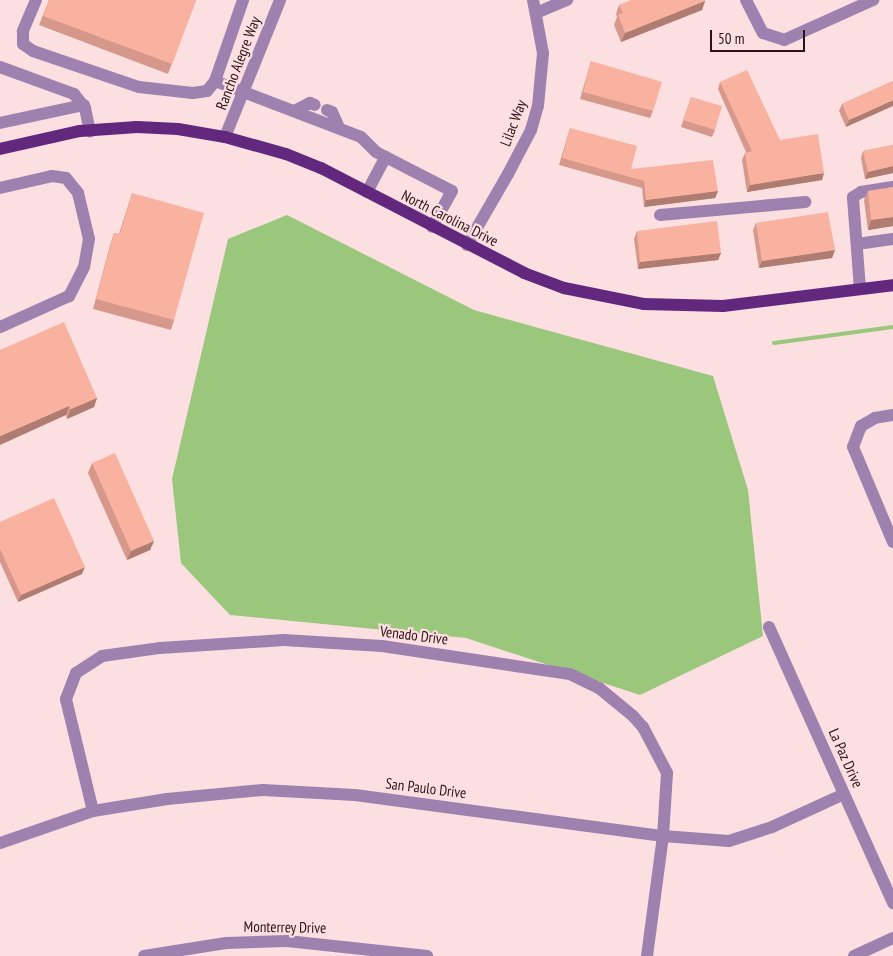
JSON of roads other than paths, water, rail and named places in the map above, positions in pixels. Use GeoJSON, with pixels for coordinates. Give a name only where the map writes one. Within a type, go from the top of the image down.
{"type":"FeatureCollection","features":[{"type":"Feature","properties":{"kind":"main road","name":"North Carolina Drive"},"geometry":{"type":"LineString","coordinates":[[0,149],[40,138],[136,127],[178,129],[225,137],[286,154],[367,192],[467,246],[524,273],[564,288],[644,304],[722,306],[893,285]]}},
{"type":"Feature","properties":{"kind":"street"},"geometry":{"type":"LineString","coordinates":[[36,0],[23,31],[24,44],[33,51],[138,87],[194,93],[207,91],[215,81],[243,0]]}},
{"type":"Feature","properties":{"kind":"street","name":"Rancho Alegre Way"},"geometry":{"type":"LineString","coordinates":[[225,137],[280,0]]}},
{"type":"Feature","properties":{"kind":"street"},"geometry":{"type":"LineString","coordinates":[[535,6],[567,0]]}},
{"type":"Feature","properties":{"kind":"street"},"geometry":{"type":"LineString","coordinates":[[746,0],[755,22],[768,36],[793,38],[874,0]]}},
{"type":"Feature","properties":{"kind":"street","name":"Lilac Way"},"geometry":{"type":"LineString","coordinates":[[467,246],[531,130],[538,106],[543,53],[535,6]]}},
{"type":"Feature","properties":{"kind":"street"},"geometry":{"type":"LineString","coordinates":[[0,67],[74,94],[84,105],[90,131]]}},
{"type":"Feature","properties":{"kind":"street"},"geometry":{"type":"LineString","coordinates":[[215,81],[361,137],[386,157],[452,191],[432,227]]}},
{"type":"Feature","properties":{"kind":"street"},"geometry":{"type":"LineString","coordinates":[[294,111],[310,103],[321,107],[332,112],[339,128]]}},
{"type":"Feature","properties":{"kind":"street"},"geometry":{"type":"LineString","coordinates":[[0,123],[84,105]]}},
{"type":"Feature","properties":{"kind":"street"},"geometry":{"type":"LineString","coordinates":[[367,192],[386,157]]}},
{"type":"Feature","properties":{"kind":"street"},"geometry":{"type":"LineString","coordinates":[[0,188],[52,176],[66,178],[78,193],[89,238],[84,267],[70,296],[0,326]]}},
{"type":"Feature","properties":{"kind":"street"},"geometry":{"type":"LineString","coordinates":[[860,289],[853,197],[861,192],[893,187]]}},
{"type":"Feature","properties":{"kind":"street"},"geometry":{"type":"LineString","coordinates":[[660,215],[805,202]]}},
{"type":"Feature","properties":{"kind":"street"},"geometry":{"type":"LineString","coordinates":[[857,244],[893,239]]}},
{"type":"Feature","properties":{"kind":"street"},"geometry":{"type":"LineString","coordinates":[[893,415],[875,418],[861,426],[853,447],[893,542]]}},
{"type":"Feature","properties":{"kind":"street","name":"La Paz Drive"},"geometry":{"type":"LineString","coordinates":[[769,627],[893,903]]}},
{"type":"Feature","properties":{"kind":"street","name":"Venado Drive"},"geometry":{"type":"LineString","coordinates":[[92,811],[67,707],[69,687],[81,667],[102,656],[160,648],[284,640],[382,646],[570,674],[599,688],[633,716],[662,762],[667,790],[663,836],[647,956]]}},
{"type":"Feature","properties":{"kind":"street","name":"San Paulo Drive"},"geometry":{"type":"LineString","coordinates":[[0,843],[92,811],[217,793],[294,791],[402,801],[710,841],[744,838],[844,794]]}},
{"type":"Feature","properties":{"kind":"street"},"geometry":{"type":"LineString","coordinates":[[854,956],[893,938]]}},
{"type":"Feature","properties":{"kind":"street","name":"Monterrey Drive"},"geometry":{"type":"LineString","coordinates":[[144,956],[226,943],[287,941],[427,956]]}},
{"type":"Feature","properties":{"kind":"waterway"},"geometry":{"type":"LineString","coordinates":[[774,343],[893,327]]}}]}
